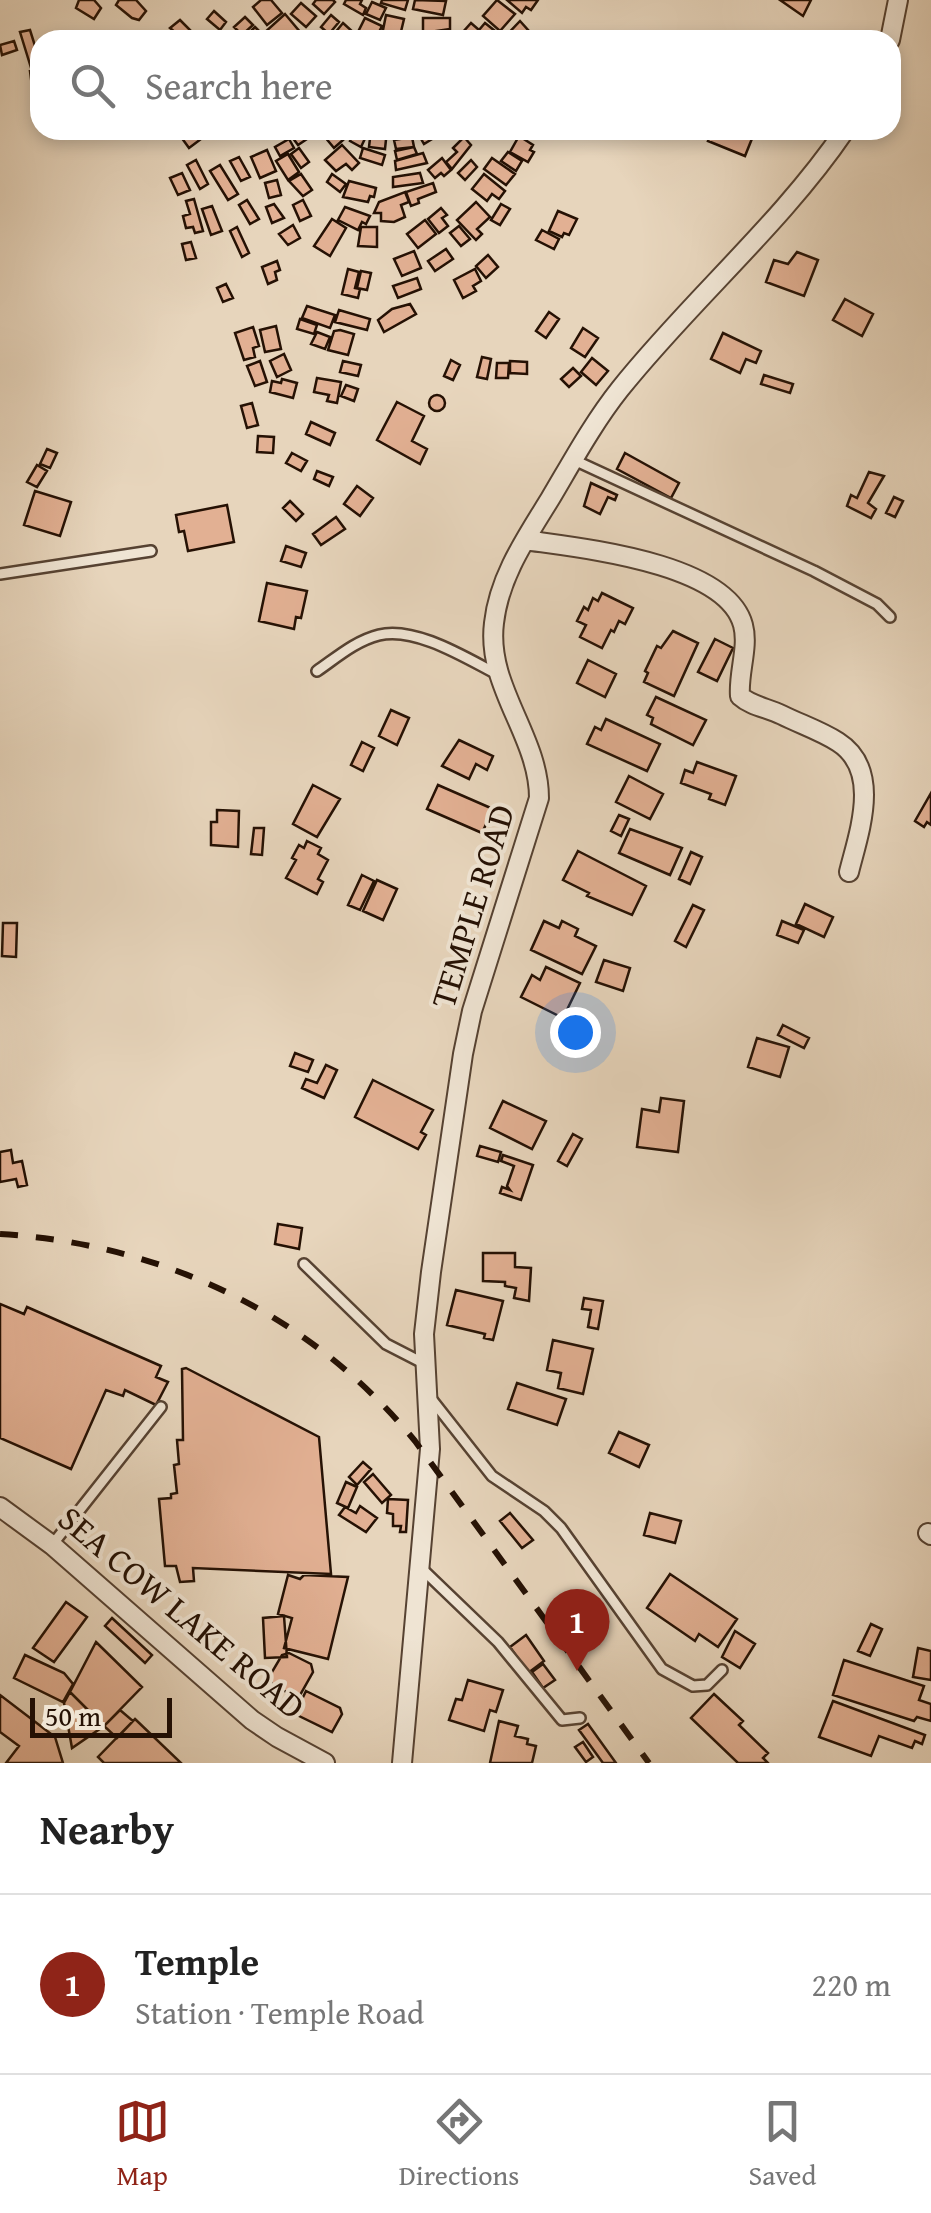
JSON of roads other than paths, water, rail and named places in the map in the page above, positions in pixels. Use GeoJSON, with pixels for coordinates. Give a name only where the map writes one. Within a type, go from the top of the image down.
{"type":"FeatureCollection","features":[{"type":"Feature","properties":{"kind":"street"},"geometry":{"type":"LineString","coordinates":[[892,30],[898,0]]}},
{"type":"Feature","properties":{"kind":"street","name":"TEMPLE ROAD"},"geometry":{"type":"LineString","coordinates":[[402,1763],[430,1449],[426,1308],[472,1010],[539,798],[537,770],[497,674],[494,620],[504,581],[525,540],[618,391],[806,181],[837,140]]}},
{"type":"Feature","properties":{"kind":"street"},"geometry":{"type":"LineString","coordinates":[[525,540],[618,554],[664,566],[704,583],[734,608],[745,632],[740,696],[840,744],[857,762],[864,787],[863,815],[850,872]]}},
{"type":"Feature","properties":{"kind":"street","name":"SEA COW LAKE ROAD"},"geometry":{"type":"LineString","coordinates":[[0,1507],[52,1545],[252,1720],[326,1763]]}},
{"type":"Feature","properties":{"kind":"lane"},"geometry":{"type":"LineString","coordinates":[[574,460],[814,571],[876,604],[890,617]]}},
{"type":"Feature","properties":{"kind":"lane"},"geometry":{"type":"LineString","coordinates":[[0,574],[151,551]]}},
{"type":"Feature","properties":{"kind":"lane"},"geometry":{"type":"LineString","coordinates":[[317,672],[354,645],[382,634],[425,639],[497,674]]}},
{"type":"Feature","properties":{"kind":"lane"},"geometry":{"type":"LineString","coordinates":[[304,1264],[386,1344],[426,1364]]}},
{"type":"Feature","properties":{"kind":"lane"},"geometry":{"type":"LineString","coordinates":[[428,1394],[492,1476],[544,1511],[561,1528],[662,1669],[693,1686],[708,1684],[722,1670]]}},
{"type":"Feature","properties":{"kind":"lane"},"geometry":{"type":"LineString","coordinates":[[52,1545],[162,1407]]}},
{"type":"Feature","properties":{"kind":"lane"},"geometry":{"type":"LineString","coordinates":[[420,1566],[498,1642],[562,1720],[580,1718]]}},
{"type":"Feature","properties":{"kind":"railway"},"geometry":{"type":"LineString","coordinates":[[0,1234],[119,1253],[176,1270],[281,1322],[329,1356],[374,1396],[415,1441],[649,1763]]}},
{"type":"Feature","properties":{"kind":"place","name":"Temple"},"geometry":{"type":"Point","coordinates":[577,1671]}}]}
